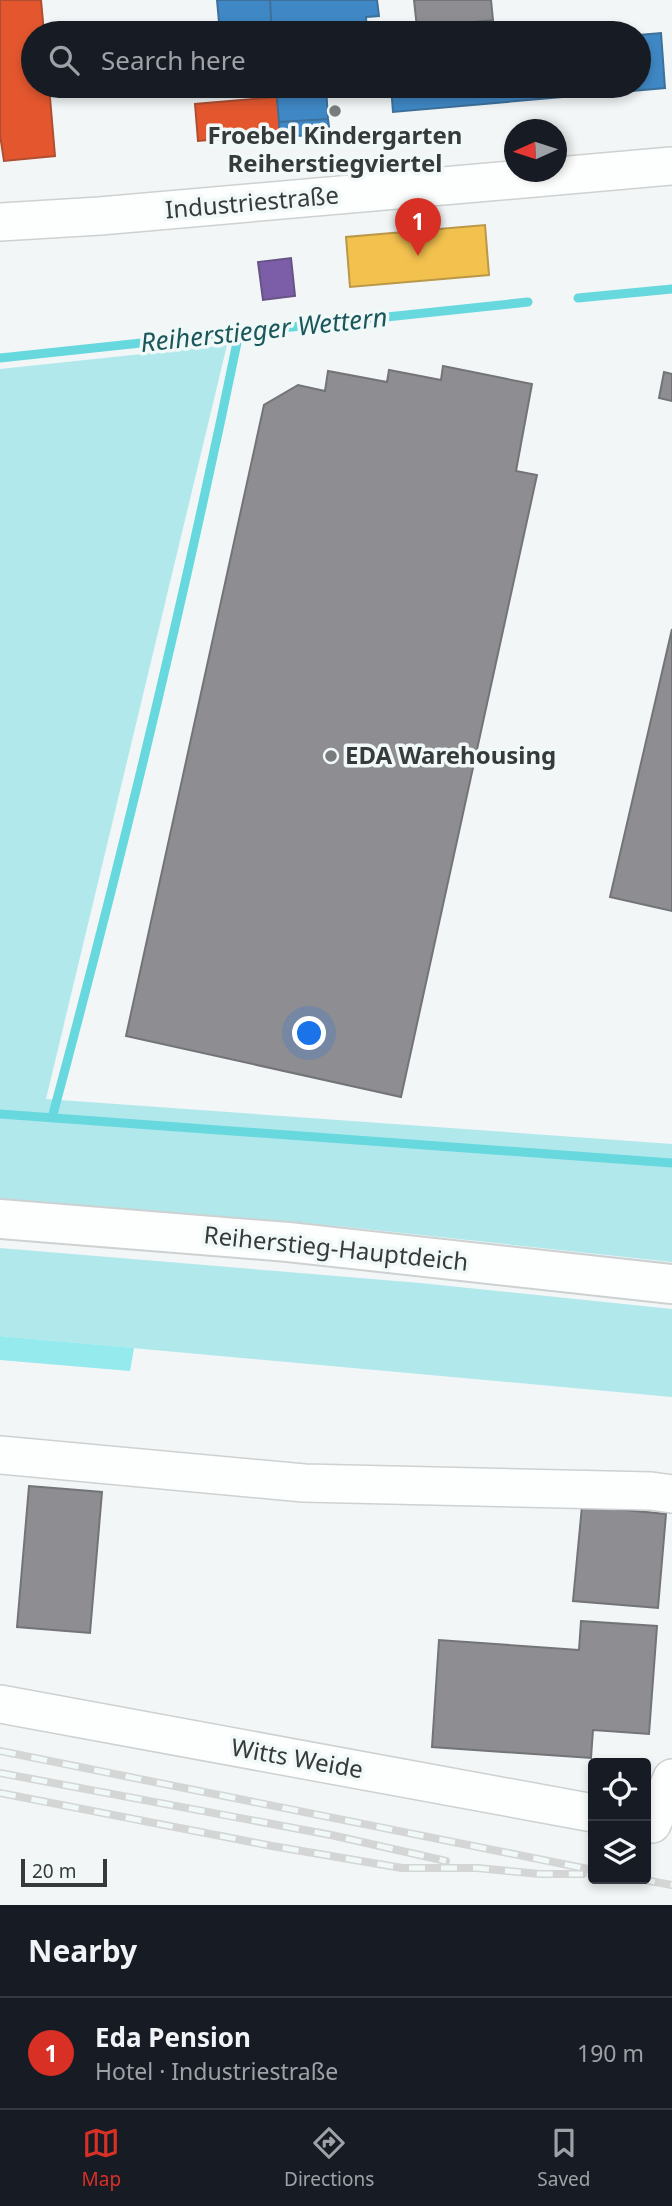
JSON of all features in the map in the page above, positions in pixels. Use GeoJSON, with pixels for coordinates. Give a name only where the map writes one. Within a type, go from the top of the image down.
{"type":"FeatureCollection","features":[{"type":"Feature","properties":{"kind":"main road","name":"Reiherstieg-Hauptdeich"},"geometry":{"type":"LineString","coordinates":[[0,1219],[288,1242],[672,1284]]}},
{"type":"Feature","properties":{"kind":"street","name":"Industriestraße"},"geometry":{"type":"LineString","coordinates":[[0,222],[100,216],[672,166]]}},
{"type":"Feature","properties":{"kind":"street"},"geometry":{"type":"LineString","coordinates":[[0,1455],[304,1483],[672,1494]]}},
{"type":"Feature","properties":{"kind":"street","name":"Witts Weide"},"geometry":{"type":"LineString","coordinates":[[0,1704],[588,1812]]}},
{"type":"Feature","properties":{"kind":"street"},"geometry":{"type":"LineString","coordinates":[[657,1825],[672,1778]]}},
{"type":"Feature","properties":{"kind":"shaded area"},"geometry":{"type":"Polygon","coordinates":[[[227,345],[46,1099],[672,1144],[672,1262],[346,1227],[0,1201],[0,369],[227,345]]]}},
{"type":"Feature","properties":{"kind":"shaded area"},"geometry":{"type":"Polygon","coordinates":[[[0,1248],[420,1283],[672,1309],[672,1397],[0,1336],[0,1248]]]}},
{"type":"Feature","properties":{"kind":"shaded area"},"geometry":{"type":"Polygon","coordinates":[[[0,1336],[134,1348],[130,1371],[0,1360],[0,1336]]]}},
{"type":"Feature","properties":{"kind":"building: Homes"},"geometry":{"type":"Polygon","coordinates":[[[485,225],[489,275],[350,287],[346,237],[485,225]]]}},
{"type":"Feature","properties":{"kind":"building: Shops"},"geometry":{"type":"Polygon","coordinates":[[[0,0],[41,0],[43,21],[21,21],[21,98],[50,98],[55,156],[4,161],[0,135],[0,0]]]}},
{"type":"Feature","properties":{"kind":"building: Shops"},"geometry":{"type":"Polygon","coordinates":[[[277,98],[281,134],[198,141],[195,104],[277,98]]]}},
{"type":"Feature","properties":{"kind":"building: Offices"},"geometry":{"type":"Polygon","coordinates":[[[291,258],[295,296],[263,300],[258,262],[291,258]]]}},
{"type":"Feature","properties":{"kind":"building: Schools"},"geometry":{"type":"Polygon","coordinates":[[[217,0],[270,0],[271,21],[219,21],[217,0]]]}},
{"type":"Feature","properties":{"kind":"building: Schools"},"geometry":{"type":"Polygon","coordinates":[[[270,0],[377,0],[379,16],[366,17],[366,21],[271,21],[270,0]]]}},
{"type":"Feature","properties":{"kind":"building: Schools"},"geometry":{"type":"Polygon","coordinates":[[[661,33],[665,88],[651,89],[651,34],[661,33]]]}},
{"type":"Feature","properties":{"kind":"building: Schools"},"geometry":{"type":"Polygon","coordinates":[[[277,98],[327,98],[328,119],[279,122],[277,98]]]}},
{"type":"Feature","properties":{"kind":"building: Schools"},"geometry":{"type":"Polygon","coordinates":[[[392,98],[552,98],[393,112],[392,98]]]}},
{"type":"Feature","properties":{"kind":"building: Schools"},"geometry":{"type":"Polygon","coordinates":[[[328,119],[330,134],[280,137],[279,122],[328,119]]]}},
{"type":"Feature","properties":{"kind":"building: Industry"},"geometry":{"type":"Polygon","coordinates":[[[414,0],[491,0],[493,20],[416,21],[414,0]]]}},
{"type":"Feature","properties":{"kind":"building: Industry","name":"EDA Warehousing"},"geometry":{"type":"Polygon","coordinates":[[[443,366],[532,384],[516,471],[537,475],[401,1097],[126,1036],[264,405],[298,385],[325,391],[328,371],[387,382],[389,370],[441,380],[443,366]]]}},
{"type":"Feature","properties":{"kind":"building: Industry"},"geometry":{"type":"Polygon","coordinates":[[[664,372],[672,374],[672,401],[659,398],[664,372]]]}},
{"type":"Feature","properties":{"kind":"building: Industry"},"geometry":{"type":"Polygon","coordinates":[[[672,629],[672,911],[610,897],[672,629]]]}},
{"type":"Feature","properties":{"kind":"building: Industry"},"geometry":{"type":"Polygon","coordinates":[[[29,1486],[102,1492],[90,1633],[17,1627],[29,1486]]]}},
{"type":"Feature","properties":{"kind":"building: Industry"},"geometry":{"type":"Polygon","coordinates":[[[582,1506],[666,1514],[658,1608],[573,1601],[582,1506]]]}},
{"type":"Feature","properties":{"kind":"building: Industry"},"geometry":{"type":"Polygon","coordinates":[[[581,1621],[657,1626],[649,1734],[593,1730],[591,1758],[432,1747],[439,1640],[579,1650],[581,1621]]]}},
{"type":"Feature","properties":{"kind":"waterway","name":"Reiherstieger Wettern"},"geometry":{"type":"LineString","coordinates":[[578,298],[672,289]]}},
{"type":"Feature","properties":{"kind":"waterway","name":"Reiherstieger Wettern"},"geometry":{"type":"LineString","coordinates":[[0,358],[528,302]]}},
{"type":"Feature","properties":{"kind":"waterway"},"geometry":{"type":"LineString","coordinates":[[52,1118],[152,727],[239,333]]}},
{"type":"Feature","properties":{"kind":"waterway"},"geometry":{"type":"LineString","coordinates":[[0,1114],[672,1163]]}},
{"type":"Feature","properties":{"kind":"railway"},"geometry":{"type":"LineString","coordinates":[[0,1751],[588,1869]]}},
{"type":"Feature","properties":{"kind":"railway"},"geometry":{"type":"LineString","coordinates":[[0,1773],[331,1835],[446,1861]]}},
{"type":"Feature","properties":{"kind":"railway"},"geometry":{"type":"LineString","coordinates":[[0,1793],[272,1846],[402,1868],[477,1868],[540,1874],[583,1874]]}},
{"type":"Feature","properties":{"kind":"railway"},"geometry":{"type":"LineString","coordinates":[[651,1881],[672,1885]]}},
{"type":"Feature","properties":{"kind":"place","name":"Froebel Kindergarten Reiherstiegviertel"},"geometry":{"type":"Point","coordinates":[335,111]}},
{"type":"Feature","properties":{"kind":"place","name":"Eda Pension"},"geometry":{"type":"Point","coordinates":[418,256]}},
{"type":"Feature","properties":{"kind":"place","name":"EDA Warehousing"},"geometry":{"type":"Point","coordinates":[331,756]}}]}
